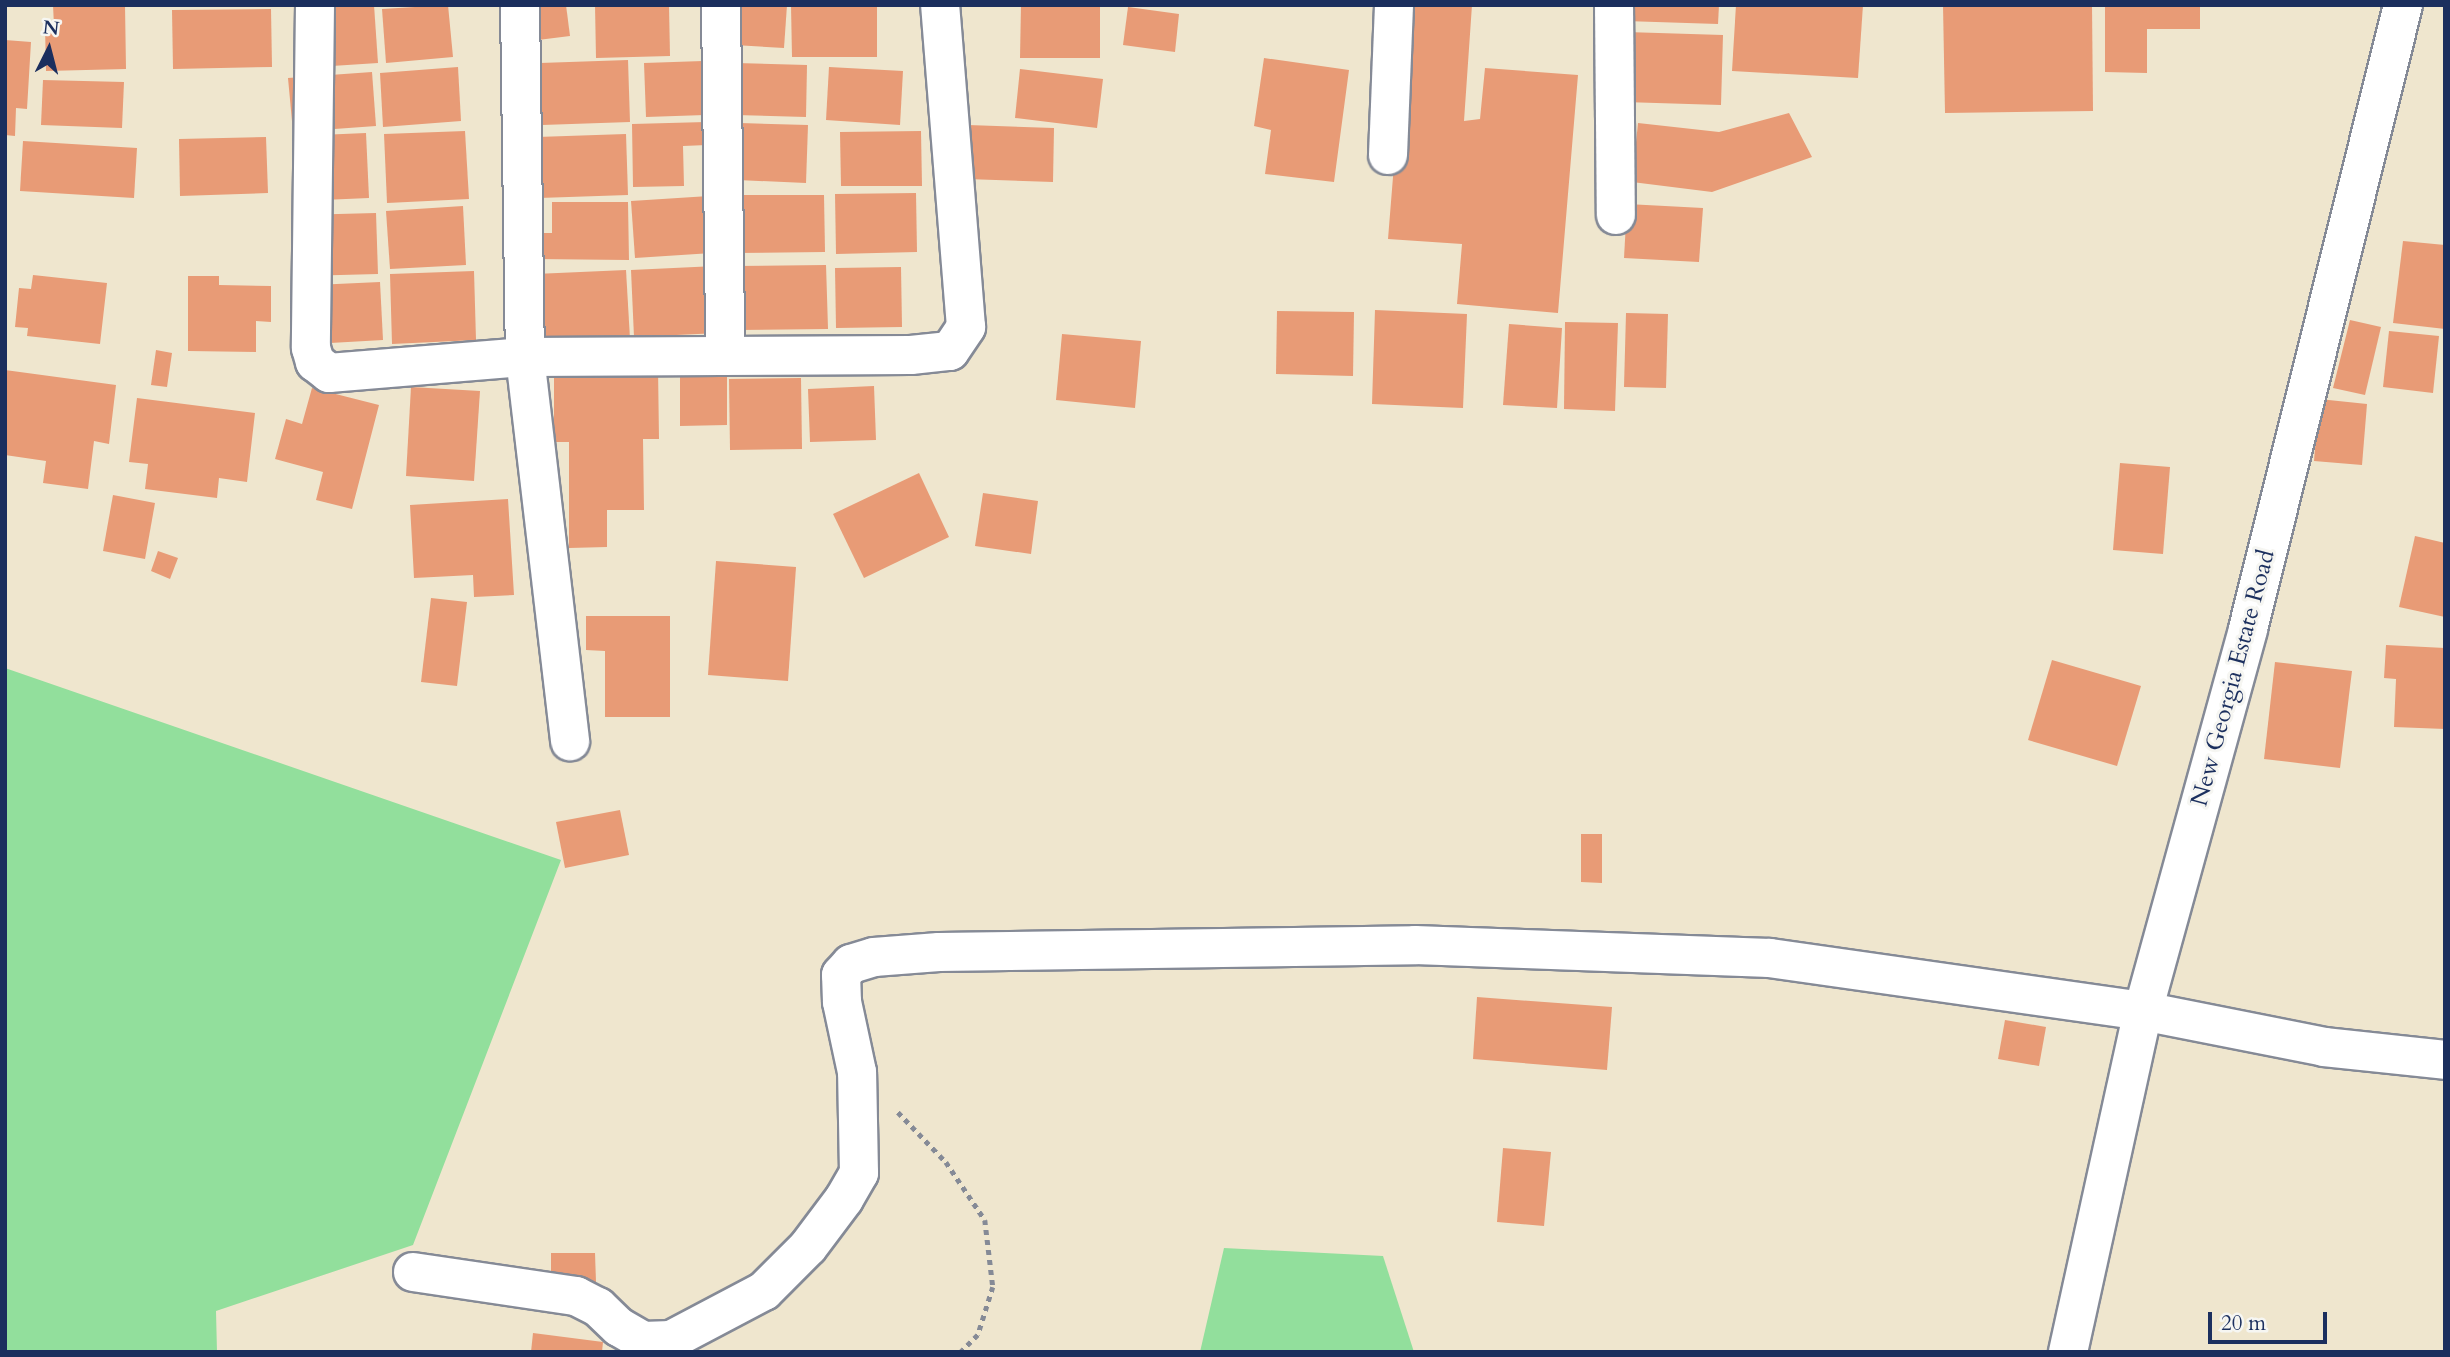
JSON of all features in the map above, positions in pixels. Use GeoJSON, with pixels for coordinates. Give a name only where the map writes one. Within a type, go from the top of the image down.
{"type":"FeatureCollection","features":[{"type":"Feature","properties":{"kind":"street"},"geometry":{"type":"LineString","coordinates":[[315,5],[311,348],[315,362],[329,373],[525,357],[911,355],[950,351],[966,327],[940,5]]}},
{"type":"Feature","properties":{"kind":"street"},"geometry":{"type":"LineString","coordinates":[[520,5],[525,357],[570,741]]}},
{"type":"Feature","properties":{"kind":"street"},"geometry":{"type":"LineString","coordinates":[[721,5],[725,356]]}},
{"type":"Feature","properties":{"kind":"street"},"geometry":{"type":"LineString","coordinates":[[1388,155],[1394,5]]}},
{"type":"Feature","properties":{"kind":"street"},"geometry":{"type":"LineString","coordinates":[[1614,5],[1616,215]]}},
{"type":"Feature","properties":{"kind":"street","name":"New Georgia Estate Road"},"geometry":{"type":"LineString","coordinates":[[2068,1352],[2143,1011],[2248,629],[2403,5]]}},
{"type":"Feature","properties":{"kind":"street"},"geometry":{"type":"LineString","coordinates":[[413,1272],[576,1296],[598,1307],[619,1327],[643,1341],[671,1340],[764,1291],[808,1247],[844,1199],[859,1173],[857,1072],[842,1002],[841,975],[850,964],[874,957],[940,952],[1415,945],[1770,958],[2143,1011],[2324,1047],[2445,1060]]}},
{"type":"Feature","properties":{"kind":"path"},"geometry":{"type":"LineString","coordinates":[[857,1072],[946,1162],[985,1220],[993,1287],[978,1335],[961,1352]]}},
{"type":"Feature","properties":{"kind":"green space"},"geometry":{"type":"Polygon","coordinates":[[[5,668],[561,860],[413,1245],[216,1311],[217,1352],[5,1352],[5,668]]]}},
{"type":"Feature","properties":{"kind":"green space"},"geometry":{"type":"Polygon","coordinates":[[[1224,1248],[1383,1256],[1414,1352],[1200,1352],[1224,1248]]]}},
{"type":"Feature","properties":{"kind":"building"},"geometry":{"type":"Polygon","coordinates":[[[53,5],[125,5],[126,69],[46,71],[45,26],[54,26],[53,5]]]}},
{"type":"Feature","properties":{"kind":"building"},"geometry":{"type":"Polygon","coordinates":[[[312,5],[374,5],[378,63],[301,68],[312,5]]]}},
{"type":"Feature","properties":{"kind":"building"},"geometry":{"type":"Polygon","coordinates":[[[448,5],[453,57],[386,63],[382,9],[448,5]]]}},
{"type":"Feature","properties":{"kind":"building"},"geometry":{"type":"Polygon","coordinates":[[[533,5],[566,5],[570,36],[538,40],[533,5]]]}},
{"type":"Feature","properties":{"kind":"building"},"geometry":{"type":"Polygon","coordinates":[[[595,5],[669,5],[670,56],[596,58],[595,5]]]}},
{"type":"Feature","properties":{"kind":"building"},"geometry":{"type":"Polygon","coordinates":[[[736,5],[787,5],[784,48],[734,45],[736,5]]]}},
{"type":"Feature","properties":{"kind":"building"},"geometry":{"type":"Polygon","coordinates":[[[791,5],[877,5],[877,57],[792,57],[791,5]]]}},
{"type":"Feature","properties":{"kind":"building"},"geometry":{"type":"Polygon","coordinates":[[[1021,5],[1100,5],[1100,58],[1020,58],[1021,5]]]}},
{"type":"Feature","properties":{"kind":"building"},"geometry":{"type":"Polygon","coordinates":[[[1378,5],[1472,5],[1464,121],[1480,119],[1485,68],[1578,75],[1558,313],[1457,304],[1462,244],[1388,239],[1393,177],[1391,119],[1378,5]]]}},
{"type":"Feature","properties":{"kind":"building"},"geometry":{"type":"Polygon","coordinates":[[[1625,5],[1719,5],[1718,24],[1625,21],[1625,5]]]}},
{"type":"Feature","properties":{"kind":"building"},"geometry":{"type":"Polygon","coordinates":[[[1736,5],[1863,5],[1858,78],[1732,71],[1736,5]]]}},
{"type":"Feature","properties":{"kind":"building"},"geometry":{"type":"Polygon","coordinates":[[[1943,5],[2092,5],[2093,111],[1945,113],[1943,5]]]}},
{"type":"Feature","properties":{"kind":"building"},"geometry":{"type":"Polygon","coordinates":[[[2105,5],[2200,5],[2200,29],[2147,29],[2147,73],[2105,72],[2105,5]]]}},
{"type":"Feature","properties":{"kind":"building"},"geometry":{"type":"Polygon","coordinates":[[[1128,7],[1179,14],[1175,52],[1123,45],[1128,7]]]}},
{"type":"Feature","properties":{"kind":"building"},"geometry":{"type":"Polygon","coordinates":[[[271,9],[272,67],[173,69],[172,10],[271,9]]]}},
{"type":"Feature","properties":{"kind":"building"},"geometry":{"type":"Polygon","coordinates":[[[1626,32],[1723,35],[1721,105],[1624,102],[1626,32]]]}},
{"type":"Feature","properties":{"kind":"building"},"geometry":{"type":"Polygon","coordinates":[[[5,40],[31,42],[27,109],[16,108],[15,136],[5,135],[5,40]]]}},
{"type":"Feature","properties":{"kind":"building"},"geometry":{"type":"Polygon","coordinates":[[[1264,58],[1349,70],[1334,182],[1265,174],[1271,130],[1254,126],[1264,58]]]}},
{"type":"Feature","properties":{"kind":"building"},"geometry":{"type":"Polygon","coordinates":[[[628,60],[630,122],[542,125],[540,63],[628,60]]]}},
{"type":"Feature","properties":{"kind":"building"},"geometry":{"type":"Polygon","coordinates":[[[703,61],[705,115],[646,117],[644,63],[703,61]]]}},
{"type":"Feature","properties":{"kind":"building"},"geometry":{"type":"Polygon","coordinates":[[[736,63],[807,65],[806,117],[735,115],[736,63]]]}},
{"type":"Feature","properties":{"kind":"building"},"geometry":{"type":"Polygon","coordinates":[[[458,67],[461,121],[383,127],[380,73],[458,67]]]}},
{"type":"Feature","properties":{"kind":"building"},"geometry":{"type":"Polygon","coordinates":[[[829,67],[903,71],[900,125],[826,120],[829,67]]]}},
{"type":"Feature","properties":{"kind":"building"},"geometry":{"type":"Polygon","coordinates":[[[1020,69],[1103,79],[1097,128],[1015,118],[1020,69]]]}},
{"type":"Feature","properties":{"kind":"building"},"geometry":{"type":"Polygon","coordinates":[[[372,72],[376,126],[293,132],[288,78],[372,72]]]}},
{"type":"Feature","properties":{"kind":"building"},"geometry":{"type":"Polygon","coordinates":[[[43,80],[124,82],[122,128],[41,125],[43,80]]]}},
{"type":"Feature","properties":{"kind":"building"},"geometry":{"type":"Polygon","coordinates":[[[1789,113],[1812,157],[1712,192],[1632,182],[1638,123],[1719,132],[1789,113]]]}},
{"type":"Feature","properties":{"kind":"building"},"geometry":{"type":"Polygon","coordinates":[[[706,122],[707,145],[683,146],[684,186],[633,187],[632,124],[706,122]]]}},
{"type":"Feature","properties":{"kind":"building"},"geometry":{"type":"Polygon","coordinates":[[[740,123],[808,125],[806,183],[738,180],[740,123]]]}},
{"type":"Feature","properties":{"kind":"building"},"geometry":{"type":"Polygon","coordinates":[[[968,125],[1054,128],[1053,182],[966,179],[968,125]]]}},
{"type":"Feature","properties":{"kind":"building"},"geometry":{"type":"Polygon","coordinates":[[[465,131],[469,199],[387,203],[384,134],[465,131]]]}},
{"type":"Feature","properties":{"kind":"building"},"geometry":{"type":"Polygon","coordinates":[[[921,131],[922,186],[841,186],[840,132],[921,131]]]}},
{"type":"Feature","properties":{"kind":"building"},"geometry":{"type":"Polygon","coordinates":[[[366,133],[369,198],[300,201],[297,136],[366,133]]]}},
{"type":"Feature","properties":{"kind":"building"},"geometry":{"type":"Polygon","coordinates":[[[626,134],[628,195],[539,198],[537,137],[626,134]]]}},
{"type":"Feature","properties":{"kind":"building"},"geometry":{"type":"Polygon","coordinates":[[[266,137],[268,193],[180,196],[179,139],[266,137]]]}},
{"type":"Feature","properties":{"kind":"building"},"geometry":{"type":"Polygon","coordinates":[[[23,141],[137,148],[134,198],[20,191],[23,141]]]}},
{"type":"Feature","properties":{"kind":"building"},"geometry":{"type":"Polygon","coordinates":[[[916,193],[917,252],[836,254],[835,194],[916,193]]]}},
{"type":"Feature","properties":{"kind":"building"},"geometry":{"type":"Polygon","coordinates":[[[734,195],[824,195],[825,252],[735,253],[734,195]]]}},
{"type":"Feature","properties":{"kind":"building"},"geometry":{"type":"Polygon","coordinates":[[[709,196],[712,253],[635,258],[631,201],[709,196]]]}},
{"type":"Feature","properties":{"kind":"building"},"geometry":{"type":"Polygon","coordinates":[[[552,202],[628,202],[629,260],[535,259],[535,233],[552,233],[552,202]]]}},
{"type":"Feature","properties":{"kind":"building"},"geometry":{"type":"Polygon","coordinates":[[[1627,204],[1703,208],[1699,262],[1624,258],[1627,204]]]}},
{"type":"Feature","properties":{"kind":"building"},"geometry":{"type":"Polygon","coordinates":[[[463,206],[466,265],[390,269],[386,211],[463,206]]]}},
{"type":"Feature","properties":{"kind":"building"},"geometry":{"type":"Polygon","coordinates":[[[376,213],[378,274],[302,276],[300,215],[376,213]]]}},
{"type":"Feature","properties":{"kind":"building"},"geometry":{"type":"Polygon","coordinates":[[[2403,241],[2445,245],[2445,329],[2393,323],[2403,241]]]}},
{"type":"Feature","properties":{"kind":"building"},"geometry":{"type":"Polygon","coordinates":[[[826,265],[828,329],[737,330],[735,266],[826,265]]]}},
{"type":"Feature","properties":{"kind":"building"},"geometry":{"type":"Polygon","coordinates":[[[716,266],[719,333],[634,337],[631,270],[716,266]]]}},
{"type":"Feature","properties":{"kind":"building"},"geometry":{"type":"Polygon","coordinates":[[[901,267],[902,327],[836,328],[835,268],[901,267]]]}},
{"type":"Feature","properties":{"kind":"building"},"geometry":{"type":"Polygon","coordinates":[[[626,270],[630,339],[539,344],[535,274],[626,270]]]}},
{"type":"Feature","properties":{"kind":"building"},"geometry":{"type":"Polygon","coordinates":[[[474,271],[476,340],[392,344],[390,274],[474,271]]]}},
{"type":"Feature","properties":{"kind":"building"},"geometry":{"type":"Polygon","coordinates":[[[33,275],[107,283],[100,344],[27,336],[28,328],[15,327],[19,288],[31,289],[33,275]]]}},
{"type":"Feature","properties":{"kind":"building"},"geometry":{"type":"Polygon","coordinates":[[[188,276],[219,276],[219,285],[271,286],[271,322],[256,321],[256,352],[188,351],[188,276]]]}},
{"type":"Feature","properties":{"kind":"building"},"geometry":{"type":"Polygon","coordinates":[[[380,282],[383,340],[295,345],[293,286],[380,282]]]}},
{"type":"Feature","properties":{"kind":"building"},"geometry":{"type":"Polygon","coordinates":[[[1375,310],[1467,314],[1463,408],[1372,404],[1375,310]]]}},
{"type":"Feature","properties":{"kind":"building"},"geometry":{"type":"Polygon","coordinates":[[[1277,311],[1354,312],[1353,376],[1276,374],[1277,311]]]}},
{"type":"Feature","properties":{"kind":"building"},"geometry":{"type":"Polygon","coordinates":[[[1626,313],[1668,314],[1666,388],[1624,387],[1626,313]]]}},
{"type":"Feature","properties":{"kind":"building"},"geometry":{"type":"Polygon","coordinates":[[[2350,320],[2381,327],[2365,395],[2333,388],[2350,320]]]}},
{"type":"Feature","properties":{"kind":"building"},"geometry":{"type":"Polygon","coordinates":[[[1565,322],[1618,323],[1615,411],[1564,409],[1565,322]]]}},
{"type":"Feature","properties":{"kind":"building"},"geometry":{"type":"Polygon","coordinates":[[[1509,324],[1562,328],[1557,408],[1503,405],[1509,324]]]}},
{"type":"Feature","properties":{"kind":"building"},"geometry":{"type":"Polygon","coordinates":[[[2389,331],[2439,336],[2433,393],[2383,387],[2389,331]]]}},
{"type":"Feature","properties":{"kind":"building"},"geometry":{"type":"Polygon","coordinates":[[[1062,334],[1141,341],[1135,408],[1056,400],[1062,334]]]}},
{"type":"Feature","properties":{"kind":"building"},"geometry":{"type":"Polygon","coordinates":[[[156,350],[172,353],[167,387],[151,385],[156,350]]]}},
{"type":"Feature","properties":{"kind":"building"},"geometry":{"type":"Polygon","coordinates":[[[658,367],[659,439],[643,439],[644,510],[607,510],[607,547],[569,548],[569,442],[554,442],[554,368],[658,367]]]}},
{"type":"Feature","properties":{"kind":"building"},"geometry":{"type":"Polygon","coordinates":[[[5,370],[116,385],[109,444],[94,441],[88,489],[43,483],[46,461],[5,455],[5,370]]]}},
{"type":"Feature","properties":{"kind":"building"},"geometry":{"type":"Polygon","coordinates":[[[680,376],[727,376],[727,425],[680,426],[680,376]]]}},
{"type":"Feature","properties":{"kind":"building"},"geometry":{"type":"Polygon","coordinates":[[[801,378],[802,449],[730,450],[729,379],[801,378]]]}},
{"type":"Feature","properties":{"kind":"building"},"geometry":{"type":"Polygon","coordinates":[[[874,386],[876,440],[810,442],[808,389],[874,386]]]}},
{"type":"Feature","properties":{"kind":"building"},"geometry":{"type":"Polygon","coordinates":[[[411,387],[480,391],[474,481],[406,476],[411,387]]]}},
{"type":"Feature","properties":{"kind":"building"},"geometry":{"type":"Polygon","coordinates":[[[312,388],[379,405],[352,509],[316,500],[323,472],[275,459],[286,419],[302,424],[312,388]]]}},
{"type":"Feature","properties":{"kind":"building"},"geometry":{"type":"Polygon","coordinates":[[[137,398],[255,413],[247,482],[219,478],[217,498],[145,489],[148,464],[129,462],[137,398]]]}},
{"type":"Feature","properties":{"kind":"building"},"geometry":{"type":"Polygon","coordinates":[[[2319,399],[2367,404],[2362,465],[2314,461],[2319,399]]]}},
{"type":"Feature","properties":{"kind":"building"},"geometry":{"type":"Polygon","coordinates":[[[2120,463],[2170,467],[2163,554],[2113,550],[2120,463]]]}},
{"type":"Feature","properties":{"kind":"building"},"geometry":{"type":"Polygon","coordinates":[[[919,473],[949,537],[864,578],[833,514],[919,473]]]}},
{"type":"Feature","properties":{"kind":"building"},"geometry":{"type":"Polygon","coordinates":[[[983,493],[1038,501],[1031,554],[975,546],[983,493]]]}},
{"type":"Feature","properties":{"kind":"building"},"geometry":{"type":"Polygon","coordinates":[[[113,495],[155,503],[145,559],[103,551],[113,495]]]}},
{"type":"Feature","properties":{"kind":"building"},"geometry":{"type":"Polygon","coordinates":[[[508,499],[514,595],[474,597],[473,575],[414,578],[410,505],[508,499]]]}},
{"type":"Feature","properties":{"kind":"building"},"geometry":{"type":"Polygon","coordinates":[[[2415,536],[2445,543],[2445,617],[2399,607],[2415,536]]]}},
{"type":"Feature","properties":{"kind":"building"},"geometry":{"type":"Polygon","coordinates":[[[158,551],[178,558],[170,579],[151,571],[158,551]]]}},
{"type":"Feature","properties":{"kind":"building"},"geometry":{"type":"Polygon","coordinates":[[[716,561],[796,567],[788,681],[708,675],[716,561]]]}},
{"type":"Feature","properties":{"kind":"building"},"geometry":{"type":"Polygon","coordinates":[[[431,598],[467,602],[457,686],[421,682],[431,598]]]}},
{"type":"Feature","properties":{"kind":"building"},"geometry":{"type":"Polygon","coordinates":[[[586,616],[670,616],[670,717],[605,717],[605,651],[586,650],[586,616]]]}},
{"type":"Feature","properties":{"kind":"building"},"geometry":{"type":"Polygon","coordinates":[[[2386,645],[2445,648],[2445,729],[2394,727],[2396,679],[2384,678],[2386,645]]]}},
{"type":"Feature","properties":{"kind":"building"},"geometry":{"type":"Polygon","coordinates":[[[2052,660],[2141,686],[2117,766],[2028,740],[2052,660]]]}},
{"type":"Feature","properties":{"kind":"building"},"geometry":{"type":"Polygon","coordinates":[[[2275,662],[2352,671],[2340,768],[2264,759],[2275,662]]]}},
{"type":"Feature","properties":{"kind":"building"},"geometry":{"type":"Polygon","coordinates":[[[620,810],[629,855],[565,868],[556,822],[620,810]]]}},
{"type":"Feature","properties":{"kind":"building"},"geometry":{"type":"Polygon","coordinates":[[[1581,834],[1602,834],[1602,883],[1581,882],[1581,834]]]}},
{"type":"Feature","properties":{"kind":"building"},"geometry":{"type":"Polygon","coordinates":[[[1477,997],[1612,1007],[1607,1070],[1473,1059],[1477,997]]]}},
{"type":"Feature","properties":{"kind":"building"},"geometry":{"type":"Polygon","coordinates":[[[2005,1020],[2046,1027],[2039,1066],[1998,1059],[2005,1020]]]}},
{"type":"Feature","properties":{"kind":"building"},"geometry":{"type":"Polygon","coordinates":[[[1503,1148],[1551,1152],[1544,1226],[1497,1222],[1503,1148]]]}},
{"type":"Feature","properties":{"kind":"building"},"geometry":{"type":"Polygon","coordinates":[[[551,1253],[595,1253],[596,1282],[551,1283],[551,1253]]]}},
{"type":"Feature","properties":{"kind":"building"},"geometry":{"type":"Polygon","coordinates":[[[533,1333],[603,1342],[602,1352],[531,1352],[533,1333]]]}}]}
